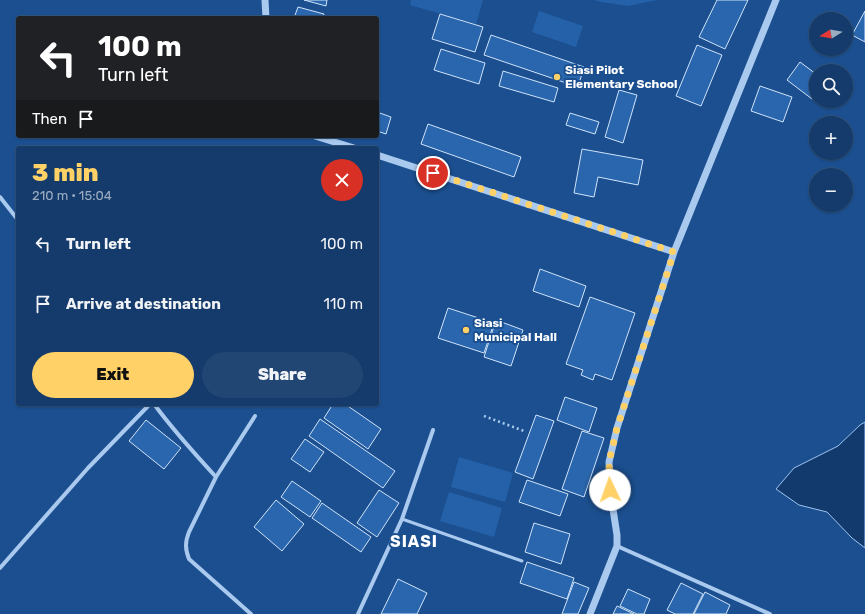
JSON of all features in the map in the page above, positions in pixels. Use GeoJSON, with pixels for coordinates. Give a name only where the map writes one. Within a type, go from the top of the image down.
{"type":"FeatureCollection","features":[{"type":"Feature","properties":{"kind":"street"},"geometry":{"type":"LineString","coordinates":[[265,0],[266,16]]}},
{"type":"Feature","properties":{"kind":"street"},"geometry":{"type":"LineString","coordinates":[[590,614],[617,546],[617,535],[610,490],[609,462],[617,428],[674,252],[776,0]]}},
{"type":"Feature","properties":{"kind":"street"},"geometry":{"type":"LineString","coordinates":[[322,138],[348,146]]}},
{"type":"Feature","properties":{"kind":"street"},"geometry":{"type":"LineString","coordinates":[[379,156],[674,252]]}},
{"type":"Feature","properties":{"kind":"street"},"geometry":{"type":"LineString","coordinates":[[0,196],[16,217]]}},
{"type":"Feature","properties":{"kind":"street"},"geometry":{"type":"LineString","coordinates":[[0,568],[88,468],[148,406]]}},
{"type":"Feature","properties":{"kind":"street"},"geometry":{"type":"LineString","coordinates":[[155,406],[169,425],[216,477]]}},
{"type":"Feature","properties":{"kind":"street"},"geometry":{"type":"LineString","coordinates":[[251,614],[189,558],[186,541],[216,477],[255,416]]}},
{"type":"Feature","properties":{"kind":"street"},"geometry":{"type":"LineString","coordinates":[[358,614],[402,519],[433,430]]}},
{"type":"Feature","properties":{"kind":"street"},"geometry":{"type":"LineString","coordinates":[[617,546],[770,614]]}},
{"type":"Feature","properties":{"kind":"lane"},"geometry":{"type":"LineString","coordinates":[[402,519],[522,561]]}},
{"type":"Feature","properties":{"kind":"path"},"geometry":{"type":"LineString","coordinates":[[484,416],[524,431]]}},
{"type":"Feature","properties":{"kind":"shaded area"},"geometry":{"type":"Polygon","coordinates":[[[411,0],[483,0],[476,24],[410,5],[411,0]]]}},
{"type":"Feature","properties":{"kind":"shaded area"},"geometry":{"type":"Polygon","coordinates":[[[594,0],[657,0],[628,6],[594,0]]]}},
{"type":"Feature","properties":{"kind":"shaded area"},"geometry":{"type":"Polygon","coordinates":[[[539,11],[583,26],[576,47],[532,32],[539,11]]]}},
{"type":"Feature","properties":{"kind":"shaded area"},"geometry":{"type":"Polygon","coordinates":[[[865,422],[865,548],[852,538],[827,512],[799,505],[776,489],[794,468],[838,446],[865,422]]]}},
{"type":"Feature","properties":{"kind":"shaded area"},"geometry":{"type":"Polygon","coordinates":[[[459,457],[513,473],[505,502],[451,487],[459,457]]]}},
{"type":"Feature","properties":{"kind":"shaded area"},"geometry":{"type":"Polygon","coordinates":[[[449,492],[502,508],[494,537],[440,521],[449,492]]]}},
{"type":"Feature","properties":{"kind":"building"},"geometry":{"type":"Polygon","coordinates":[[[304,0],[327,0],[326,6],[304,0]]]}},
{"type":"Feature","properties":{"kind":"building"},"geometry":{"type":"Polygon","coordinates":[[[717,0],[748,0],[725,49],[699,37],[717,0]]]}},
{"type":"Feature","properties":{"kind":"building"},"geometry":{"type":"Polygon","coordinates":[[[298,7],[324,14],[324,16],[295,16],[298,7]]]}},
{"type":"Feature","properties":{"kind":"building"},"geometry":{"type":"Polygon","coordinates":[[[865,11],[865,42],[853,36],[865,11]]]}},
{"type":"Feature","properties":{"kind":"building"},"geometry":{"type":"Polygon","coordinates":[[[440,14],[483,27],[475,52],[432,39],[440,14]]]}},
{"type":"Feature","properties":{"kind":"building"},"geometry":{"type":"Polygon","coordinates":[[[491,35],[584,67],[578,87],[484,55],[491,35]]]}},
{"type":"Feature","properties":{"kind":"building"},"geometry":{"type":"Polygon","coordinates":[[[697,45],[722,55],[701,106],[676,96],[697,45]]]}},
{"type":"Feature","properties":{"kind":"building"},"geometry":{"type":"Polygon","coordinates":[[[441,49],[485,63],[479,84],[434,70],[441,49]]]}},
{"type":"Feature","properties":{"kind":"building"},"geometry":{"type":"Polygon","coordinates":[[[800,62],[809,69],[809,97],[787,80],[800,62]]]}},
{"type":"Feature","properties":{"kind":"building"},"geometry":{"type":"Polygon","coordinates":[[[503,71],[558,88],[554,102],[499,86],[503,71]]]}},
{"type":"Feature","properties":{"kind":"building"},"geometry":{"type":"Polygon","coordinates":[[[760,86],[792,97],[783,122],[751,111],[760,86]]]}},
{"type":"Feature","properties":{"kind":"building"},"geometry":{"type":"Polygon","coordinates":[[[619,90],[637,95],[623,143],[605,137],[619,90]]]}},
{"type":"Feature","properties":{"kind":"building"},"geometry":{"type":"Polygon","coordinates":[[[379,113],[391,117],[386,134],[379,132],[379,113]]]}},
{"type":"Feature","properties":{"kind":"building"},"geometry":{"type":"Polygon","coordinates":[[[570,113],[599,122],[595,134],[566,125],[570,113]]]}},
{"type":"Feature","properties":{"kind":"building"},"geometry":{"type":"Polygon","coordinates":[[[428,124],[521,157],[514,177],[421,144],[428,124]]]}},
{"type":"Feature","properties":{"kind":"building"},"geometry":{"type":"Polygon","coordinates":[[[582,149],[643,160],[638,185],[598,177],[594,197],[574,193],[582,149]]]}},
{"type":"Feature","properties":{"kind":"building"},"geometry":{"type":"Polygon","coordinates":[[[540,269],[586,286],[579,307],[533,291],[540,269]]]}},
{"type":"Feature","properties":{"kind":"building"},"geometry":{"type":"Polygon","coordinates":[[[590,297],[635,313],[612,380],[595,374],[593,380],[581,375],[583,370],[566,364],[590,297]]]}},
{"type":"Feature","properties":{"kind":"building","name":"Siasi Municipal Hall"},"geometry":{"type":"Polygon","coordinates":[[[448,308],[494,323],[484,353],[438,338],[448,308]]]}},
{"type":"Feature","properties":{"kind":"building"},"geometry":{"type":"Polygon","coordinates":[[[496,320],[523,330],[511,366],[484,357],[496,320]]]}},
{"type":"Feature","properties":{"kind":"building"},"geometry":{"type":"Polygon","coordinates":[[[565,397],[597,408],[589,432],[557,420],[565,397]]]}},
{"type":"Feature","properties":{"kind":"building"},"geometry":{"type":"Polygon","coordinates":[[[332,406],[348,406],[381,429],[368,449],[324,418],[332,406]]]}},
{"type":"Feature","properties":{"kind":"building"},"geometry":{"type":"Polygon","coordinates":[[[536,415],[554,421],[533,479],[515,472],[536,415]]]}},
{"type":"Feature","properties":{"kind":"building"},"geometry":{"type":"Polygon","coordinates":[[[320,419],[395,471],[383,488],[309,436],[320,419]]]}},
{"type":"Feature","properties":{"kind":"building"},"geometry":{"type":"Polygon","coordinates":[[[146,420],[181,448],[164,469],[129,441],[146,420]]]}},
{"type":"Feature","properties":{"kind":"building"},"geometry":{"type":"Polygon","coordinates":[[[582,431],[604,438],[584,497],[562,489],[582,431]]]}},
{"type":"Feature","properties":{"kind":"building"},"geometry":{"type":"Polygon","coordinates":[[[305,439],[324,452],[310,472],[291,459],[305,439]]]}},
{"type":"Feature","properties":{"kind":"building"},"geometry":{"type":"Polygon","coordinates":[[[527,480],[568,494],[560,516],[519,502],[527,480]]]}},
{"type":"Feature","properties":{"kind":"building"},"geometry":{"type":"Polygon","coordinates":[[[292,481],[321,501],[310,517],[281,497],[292,481]]]}},
{"type":"Feature","properties":{"kind":"building"},"geometry":{"type":"Polygon","coordinates":[[[379,490],[399,503],[377,537],[357,523],[379,490]]]}},
{"type":"Feature","properties":{"kind":"building"},"geometry":{"type":"Polygon","coordinates":[[[276,500],[304,524],[282,551],[254,527],[276,500]]]}},
{"type":"Feature","properties":{"kind":"building"},"geometry":{"type":"Polygon","coordinates":[[[322,503],[371,537],[361,552],[312,518],[322,503]]]}},
{"type":"Feature","properties":{"kind":"building"},"geometry":{"type":"Polygon","coordinates":[[[534,523],[570,534],[561,564],[525,552],[534,523]]]}},
{"type":"Feature","properties":{"kind":"building"},"geometry":{"type":"Polygon","coordinates":[[[527,562],[574,578],[567,599],[520,583],[527,562]]]}},
{"type":"Feature","properties":{"kind":"building"},"geometry":{"type":"Polygon","coordinates":[[[398,579],[427,593],[417,614],[381,614],[398,579]]]}},
{"type":"Feature","properties":{"kind":"building"},"geometry":{"type":"Polygon","coordinates":[[[574,582],[589,588],[578,614],[562,614],[574,582]]]}},
{"type":"Feature","properties":{"kind":"building"},"geometry":{"type":"Polygon","coordinates":[[[681,583],[703,594],[693,614],[675,614],[667,610],[681,583]]]}},
{"type":"Feature","properties":{"kind":"building"},"geometry":{"type":"Polygon","coordinates":[[[628,589],[650,599],[644,614],[637,614],[620,606],[628,589]]]}},
{"type":"Feature","properties":{"kind":"building"},"geometry":{"type":"Polygon","coordinates":[[[705,592],[730,605],[726,614],[694,614],[705,592]]]}},
{"type":"Feature","properties":{"kind":"building"},"geometry":{"type":"Polygon","coordinates":[[[617,606],[634,614],[613,614],[617,606]]]}},
{"type":"Feature","properties":{"kind":"place","name":"Siasi Pilot Elementary School"},"geometry":{"type":"Point","coordinates":[557,77]}},
{"type":"Feature","properties":{"kind":"place","name":"Siasi Municipal Hall"},"geometry":{"type":"Point","coordinates":[466,330]}},
{"type":"Feature","properties":{"kind":"district","name":"SIASI"},"geometry":{"type":"Point","coordinates":[414,541]}},
{"type":"Feature","properties":{"kind":"route"},"geometry":{"type":"LineString","coordinates":[[433,173],[674,252],[617,428],[609,462],[610,490]]}}]}
